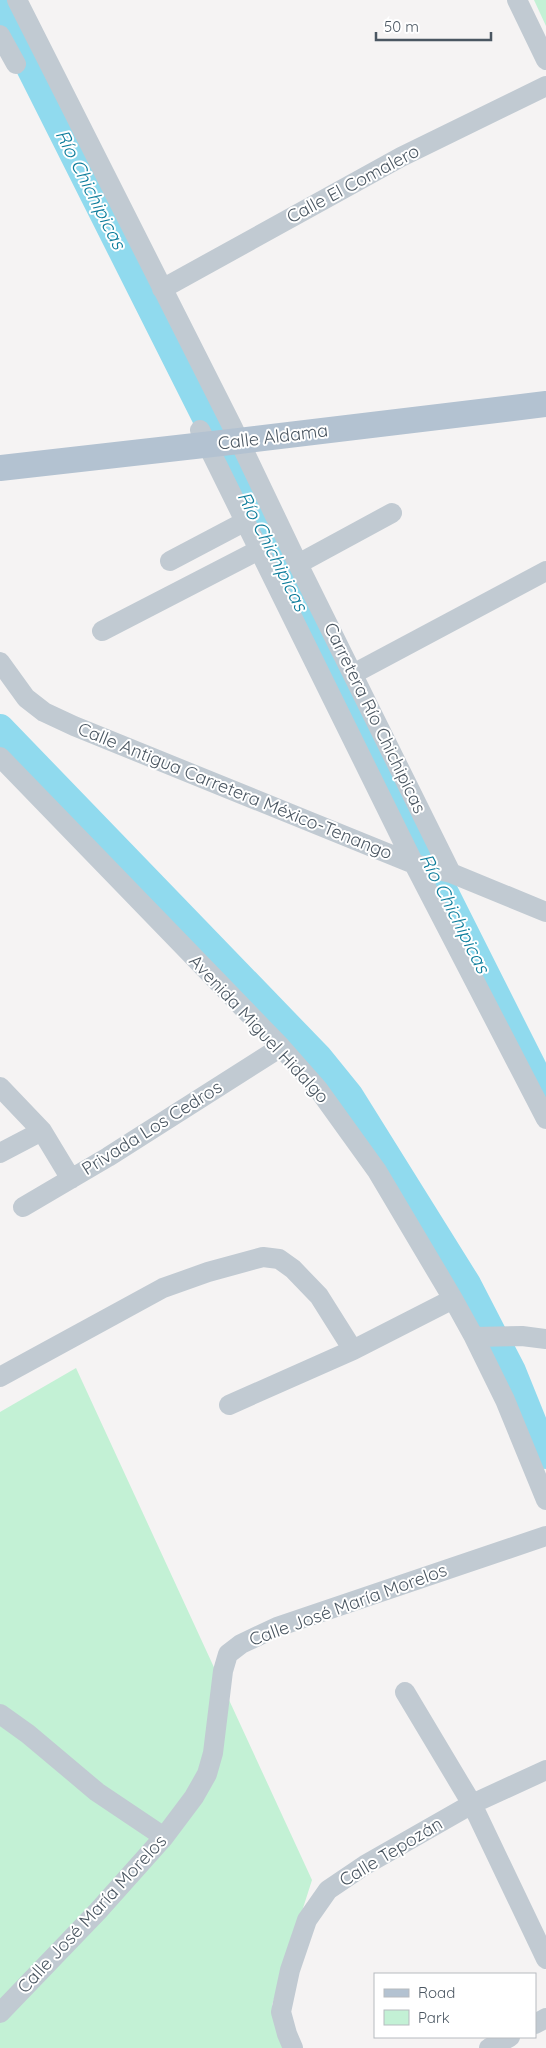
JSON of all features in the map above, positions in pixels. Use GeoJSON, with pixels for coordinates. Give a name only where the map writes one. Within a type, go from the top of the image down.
{"type":"FeatureCollection","features":[{"type":"Feature","properties":{"kind":"main road","name":"Calle Aldama"},"geometry":{"type":"LineString","coordinates":[[235,434],[546,389]]}},
{"type":"Feature","properties":{"kind":"main road","name":"Calle Aldama"},"geometry":{"type":"LineString","coordinates":[[0,450],[203,437],[546,404]]}},
{"type":"Feature","properties":{"kind":"main road","name":"Calle Aldama"},"geometry":{"type":"LineString","coordinates":[[0,468],[203,437]]}},
{"type":"Feature","properties":{"kind":"street","name":"Carretera Río Chichipicas"},"geometry":{"type":"LineString","coordinates":[[17,0],[235,434],[446,871]]}},
{"type":"Feature","properties":{"kind":"street"},"geometry":{"type":"LineString","coordinates":[[518,0],[546,60]]}},
{"type":"Feature","properties":{"kind":"street"},"geometry":{"type":"LineString","coordinates":[[0,35],[16,64]]}},
{"type":"Feature","properties":{"kind":"street","name":"Calle El Comalero"},"geometry":{"type":"LineString","coordinates":[[162,289],[401,157],[546,86]]}},
{"type":"Feature","properties":{"kind":"street"},"geometry":{"type":"LineString","coordinates":[[203,437],[416,864],[546,1119]]}},
{"type":"Feature","properties":{"kind":"street"},"geometry":{"type":"LineString","coordinates":[[298,564],[392,514]]}},
{"type":"Feature","properties":{"kind":"street"},"geometry":{"type":"LineString","coordinates":[[170,561],[244,522]]}},
{"type":"Feature","properties":{"kind":"street"},"geometry":{"type":"LineString","coordinates":[[102,631],[259,550]]}},
{"type":"Feature","properties":{"kind":"street"},"geometry":{"type":"LineString","coordinates":[[352,674],[546,571]]}},
{"type":"Feature","properties":{"kind":"street","name":"Calle Antigua Carretera México-Tenango"},"geometry":{"type":"LineString","coordinates":[[0,662],[26,698],[44,712],[74,726],[416,864],[446,871],[546,912]]}},
{"type":"Feature","properties":{"kind":"street","name":"Avenida Miguel Hidalgo"},"geometry":{"type":"LineString","coordinates":[[0,757],[281,1047],[318,1090],[377,1171],[453,1299],[486,1337],[505,1400],[546,1500]]}},
{"type":"Feature","properties":{"kind":"street","name":"Privada Los Cedros"},"geometry":{"type":"LineString","coordinates":[[0,1088],[42,1130],[71,1179],[281,1047]]}},
{"type":"Feature","properties":{"kind":"street"},"geometry":{"type":"LineString","coordinates":[[0,1153],[42,1130]]}},
{"type":"Feature","properties":{"kind":"street"},"geometry":{"type":"LineString","coordinates":[[23,1207],[71,1179]]}},
{"type":"Feature","properties":{"kind":"street"},"geometry":{"type":"LineString","coordinates":[[0,1377],[163,1288],[208,1272],[263,1257],[279,1259],[293,1269],[319,1296],[353,1350]]}},
{"type":"Feature","properties":{"kind":"street"},"geometry":{"type":"LineString","coordinates":[[229,1405],[353,1350],[453,1299]]}},
{"type":"Feature","properties":{"kind":"street"},"geometry":{"type":"LineString","coordinates":[[486,1337],[522,1336],[546,1339]]}},
{"type":"Feature","properties":{"kind":"street","name":"Calle José María Morelos"},"geometry":{"type":"LineString","coordinates":[[0,2012],[98,1911],[164,1837],[194,1797],[207,1774],[213,1753],[223,1671],[228,1654],[241,1644],[277,1627],[546,1536]]}},
{"type":"Feature","properties":{"kind":"street"},"geometry":{"type":"LineString","coordinates":[[404,1692],[472,1804],[546,1959]]}},
{"type":"Feature","properties":{"kind":"street"},"geometry":{"type":"LineString","coordinates":[[0,1714],[28,1734],[97,1792],[164,1837]]}},
{"type":"Feature","properties":{"kind":"street","name":"Calle Tepozán"},"geometry":{"type":"LineString","coordinates":[[293,2048],[281,2012],[290,1970],[307,1920],[328,1890],[365,1865],[472,1804],[546,1770]]}},
{"type":"Feature","properties":{"kind":"street"},"geometry":{"type":"LineString","coordinates":[[489,2048],[508,2038]]}},
{"type":"Feature","properties":{"kind":"green space"},"geometry":{"type":"Polygon","coordinates":[[[534,0],[546,0],[546,26],[534,0]]]}},
{"type":"Feature","properties":{"kind":"green space"},"geometry":{"type":"Polygon","coordinates":[[[76,1368],[312,1880],[272,2005],[293,2048],[0,2048],[0,1412],[76,1368]]]}},
{"type":"Feature","properties":{"kind":"waterway","name":"Río Chichipicas"},"geometry":{"type":"LineString","coordinates":[[0,8],[546,1094]]}},
{"type":"Feature","properties":{"kind":"waterway"},"geometry":{"type":"LineString","coordinates":[[0,728],[319,1058],[349,1095],[467,1284],[512,1371],[546,1455]]}}]}
